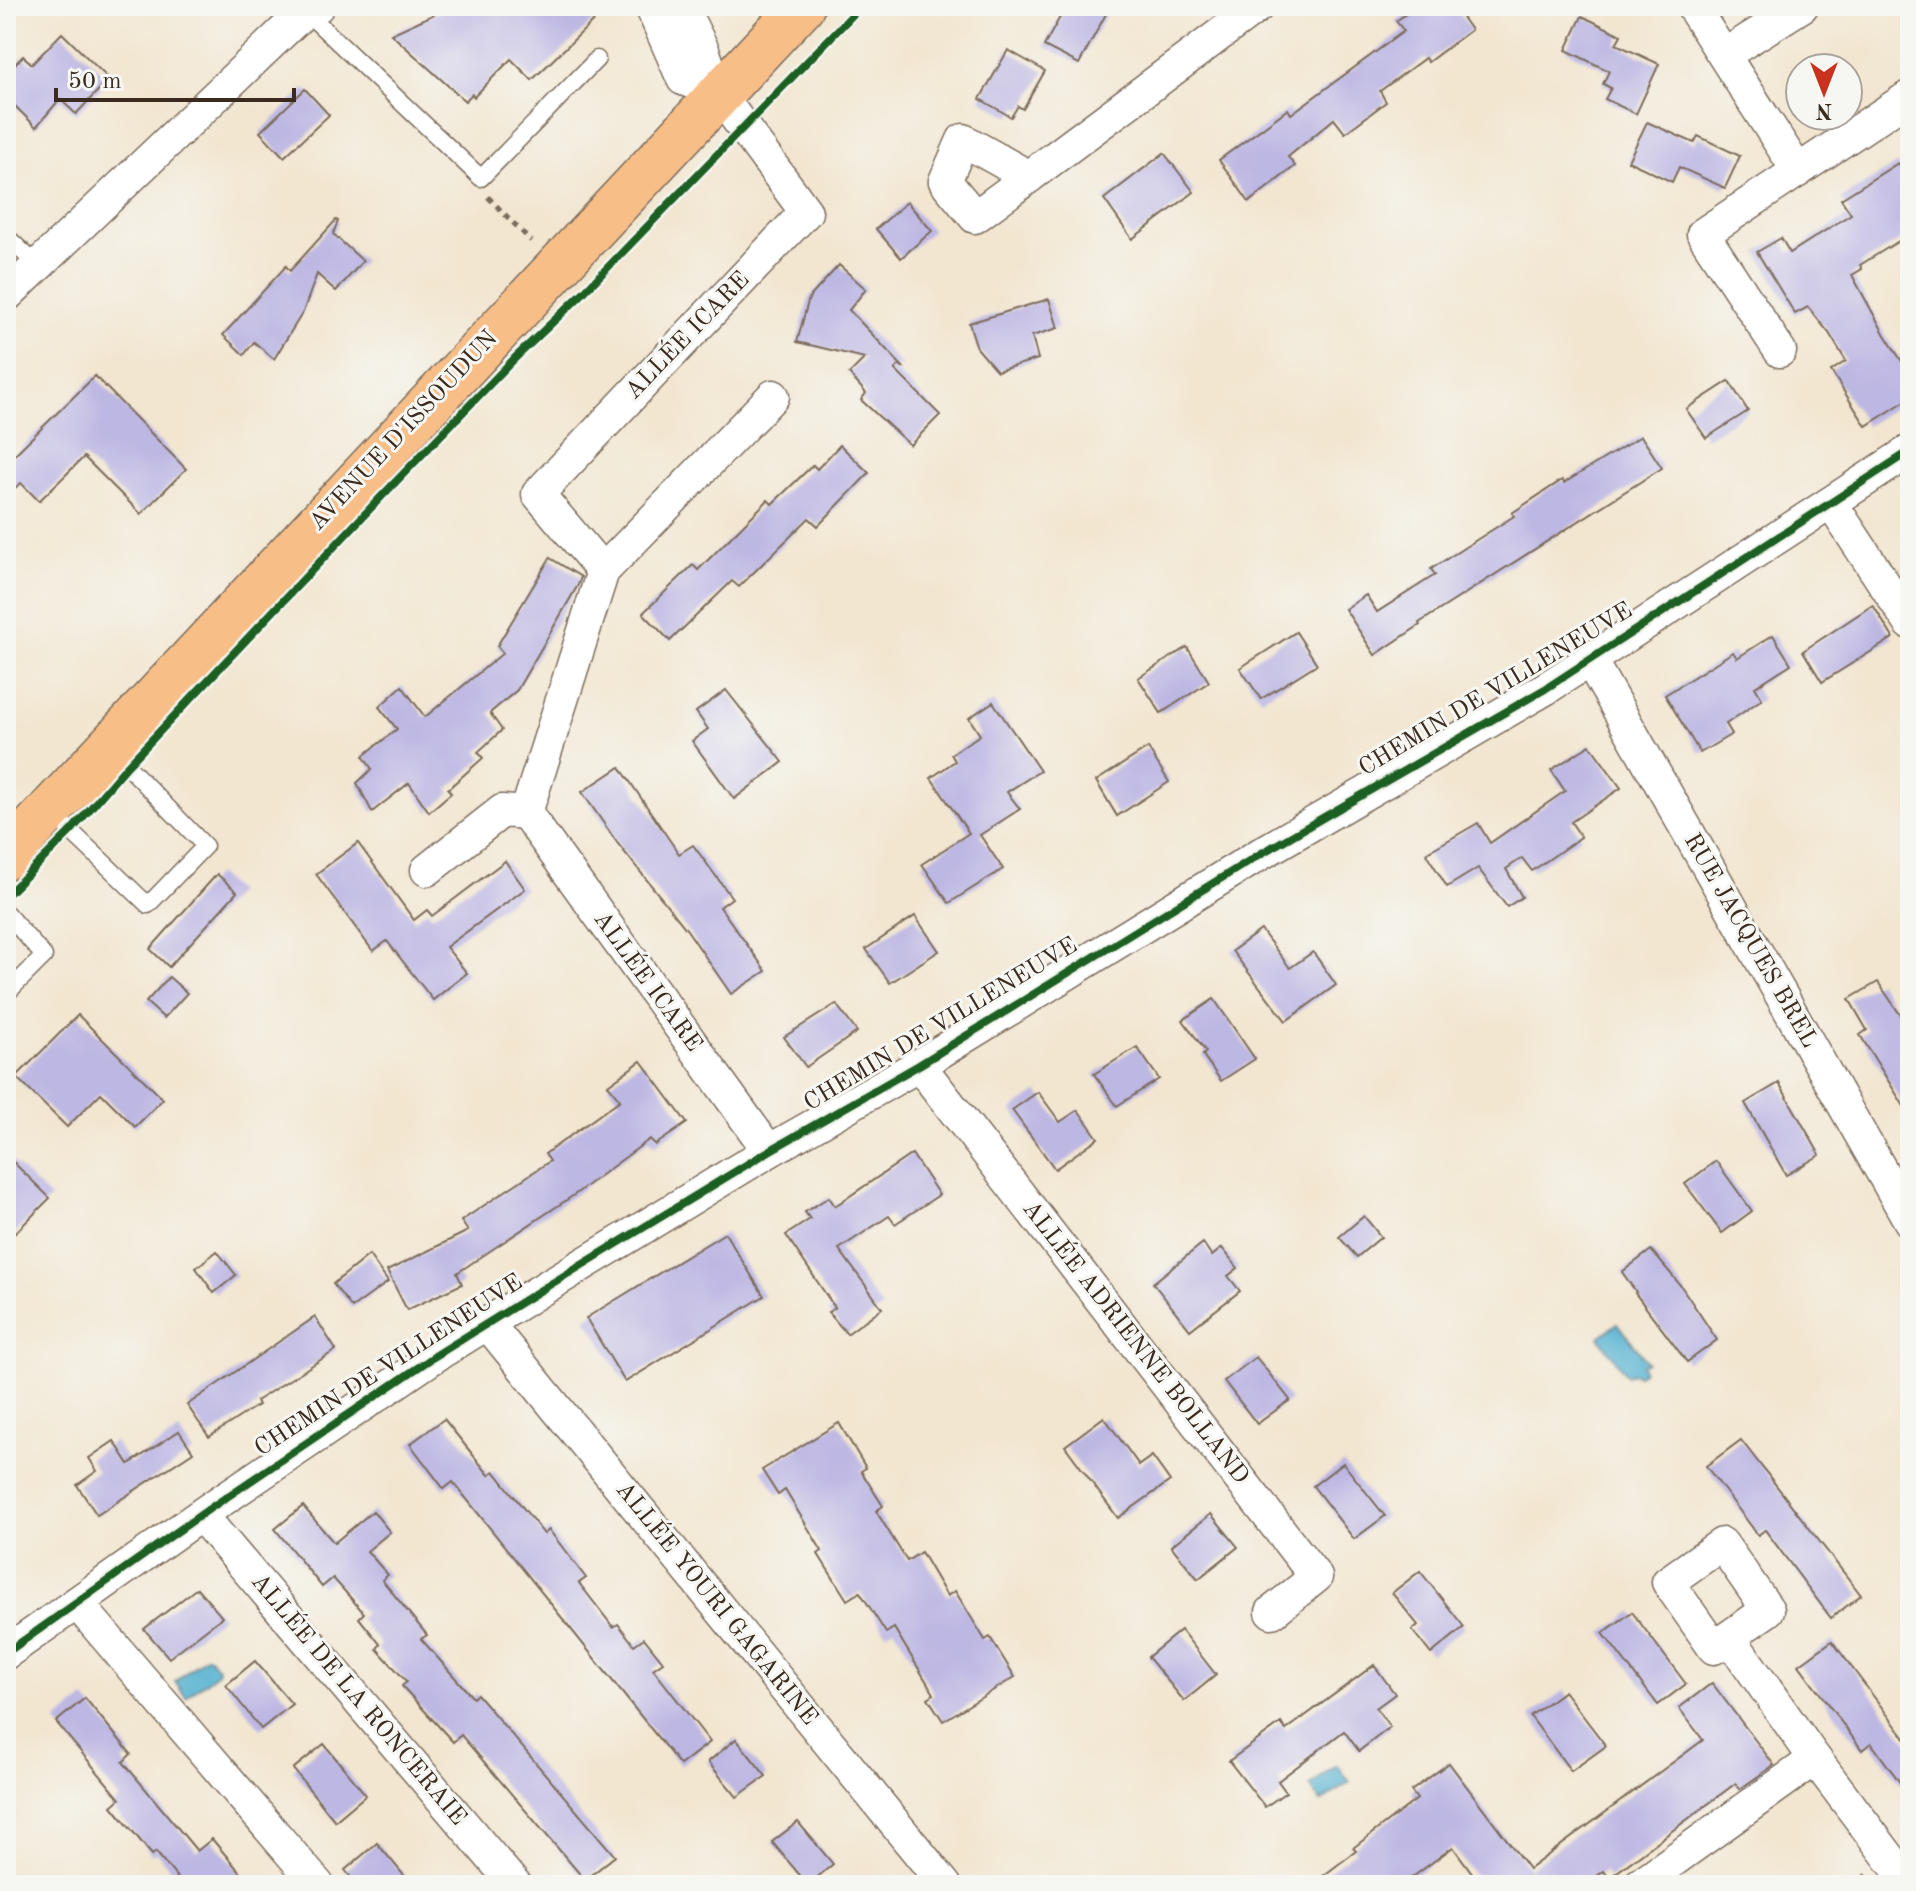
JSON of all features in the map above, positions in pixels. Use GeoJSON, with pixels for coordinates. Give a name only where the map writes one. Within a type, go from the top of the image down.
{"type":"FeatureCollection","features":[{"type":"Feature","properties":{"kind":"main road","name":"AVENUE D'ISSOUDUN"},"geometry":{"type":"LineString","coordinates":[[6,857],[802,6]]}},
{"type":"Feature","properties":{"kind":"street"},"geometry":{"type":"LineString","coordinates":[[651,6],[683,79],[718,93]]}},
{"type":"Feature","properties":{"kind":"street"},"geometry":{"type":"LineString","coordinates":[[681,6],[703,50],[718,93]]}},
{"type":"Feature","properties":{"kind":"street"},"geometry":{"type":"LineString","coordinates":[[1029,177],[1258,6]]}},
{"type":"Feature","properties":{"kind":"street"},"geometry":{"type":"LineString","coordinates":[[1692,6],[1798,171]]}},
{"type":"Feature","properties":{"kind":"street"},"geometry":{"type":"LineString","coordinates":[[1724,55],[1802,6]]}},
{"type":"Feature","properties":{"kind":"street"},"geometry":{"type":"LineString","coordinates":[[6,296],[308,8]]}},
{"type":"Feature","properties":{"kind":"street","name":"ALLÉE ICARE"},"geometry":{"type":"LineString","coordinates":[[603,571],[538,494],[806,212],[718,93]]}},
{"type":"Feature","properties":{"kind":"street"},"geometry":{"type":"LineString","coordinates":[[1780,351],[1703,234],[1910,96]]}},
{"type":"Feature","properties":{"kind":"street"},"geometry":{"type":"LineString","coordinates":[[427,870],[502,811],[526,813],[603,571],[773,396]]}},
{"type":"Feature","properties":{"kind":"street","name":"CHEMIN DE VILLENEUVE"},"geometry":{"type":"LineString","coordinates":[[6,1653],[201,1515],[487,1323],[769,1151],[919,1065],[1262,853],[1590,660],[1910,451]]}},
{"type":"Feature","properties":{"kind":"street"},"geometry":{"type":"LineString","coordinates":[[1831,503],[1910,623]]}},
{"type":"Feature","properties":{"kind":"street","name":"RUE JACQUES BREL"},"geometry":{"type":"LineString","coordinates":[[1590,660],[1910,1221]]}},
{"type":"Feature","properties":{"kind":"street","name":"ALLÉE ICARE"},"geometry":{"type":"LineString","coordinates":[[526,813],[769,1151]]}},
{"type":"Feature","properties":{"kind":"street","name":"ALLÉE ADRIENNE BOLLAND"},"geometry":{"type":"LineString","coordinates":[[919,1065],[1316,1577],[1272,1612]]}},
{"type":"Feature","properties":{"kind":"street","name":"ALLÉE YOURI GAGARINE"},"geometry":{"type":"LineString","coordinates":[[487,1323],[945,1885]]}},
{"type":"Feature","properties":{"kind":"street","name":"ALLÉE DE LA RONCERAIE"},"geometry":{"type":"LineString","coordinates":[[201,1515],[515,1885]]}},
{"type":"Feature","properties":{"kind":"street"},"geometry":{"type":"LineString","coordinates":[[77,1603],[318,1885]]}},
{"type":"Feature","properties":{"kind":"street"},"geometry":{"type":"LineString","coordinates":[[1729,1637],[1815,1759],[1910,1885]]}},
{"type":"Feature","properties":{"kind":"street"},"geometry":{"type":"LineString","coordinates":[[1639,1885],[1815,1759]]}},
{"type":"Feature","properties":{"kind":"lane"},"geometry":{"type":"LineString","coordinates":[[308,8],[481,178],[597,59]]}},
{"type":"Feature","properties":{"kind":"lane"},"geometry":{"type":"LineString","coordinates":[[6,236],[38,266]]}},
{"type":"Feature","properties":{"kind":"lane"},"geometry":{"type":"LineString","coordinates":[[50,811],[148,905],[205,846],[109,747]]}},
{"type":"Feature","properties":{"kind":"lane"},"geometry":{"type":"LineString","coordinates":[[6,913],[44,956],[6,994]]}},
{"type":"Feature","properties":{"kind":"path"},"geometry":{"type":"LineString","coordinates":[[481,178],[490,200],[558,267]]}},
{"type":"Feature","properties":{"kind":"water"},"geometry":{"type":"Polygon","coordinates":[[[1618,1323],[1647,1362],[1642,1365],[1643,1371],[1639,1375],[1632,1373],[1627,1376],[1599,1337],[1618,1323]]]}},
{"type":"Feature","properties":{"kind":"water"},"geometry":{"type":"Polygon","coordinates":[[[209,1657],[218,1668],[217,1673],[186,1697],[175,1682],[209,1657]]]}},
{"type":"Feature","properties":{"kind":"water"},"geometry":{"type":"Polygon","coordinates":[[[1337,1765],[1350,1782],[1321,1802],[1310,1786],[1337,1765]]]}},
{"type":"Feature","properties":{"kind":"building"},"geometry":{"type":"Polygon","coordinates":[[[452,6],[609,6],[532,80],[511,59],[474,97],[472,94],[465,101],[391,34],[452,6]]]}},
{"type":"Feature","properties":{"kind":"building"},"geometry":{"type":"Polygon","coordinates":[[[1066,6],[1091,6],[1106,14],[1079,64],[1044,46],[1066,6]]]}},
{"type":"Feature","properties":{"kind":"building"},"geometry":{"type":"Polygon","coordinates":[[[1417,6],[1454,6],[1471,30],[1428,62],[1425,58],[1380,91],[1386,102],[1345,133],[1334,119],[1288,157],[1295,166],[1249,202],[1219,160],[1288,109],[1291,114],[1404,31],[1396,21],[1417,6]]]}},
{"type":"Feature","properties":{"kind":"building"},"geometry":{"type":"Polygon","coordinates":[[[1582,16],[1621,35],[1616,44],[1659,64],[1636,114],[1605,99],[1611,88],[1603,84],[1609,71],[1566,50],[1582,16]]]}},
{"type":"Feature","properties":{"kind":"building"},"geometry":{"type":"Polygon","coordinates":[[[62,33],[109,79],[76,114],[60,99],[36,127],[6,97],[6,74],[23,56],[32,64],[62,33]]]}},
{"type":"Feature","properties":{"kind":"building"},"geometry":{"type":"Polygon","coordinates":[[[1008,50],[1045,71],[1023,109],[1018,106],[1011,117],[980,99],[1008,50]]]}},
{"type":"Feature","properties":{"kind":"building"},"geometry":{"type":"Polygon","coordinates":[[[305,89],[329,115],[284,157],[260,132],[305,89]]]}},
{"type":"Feature","properties":{"kind":"building"},"geometry":{"type":"Polygon","coordinates":[[[1647,122],[1694,143],[1698,136],[1740,156],[1725,188],[1679,167],[1672,182],[1628,161],[1647,122]]]}},
{"type":"Feature","properties":{"kind":"building"},"geometry":{"type":"Polygon","coordinates":[[[1164,153],[1194,192],[1132,239],[1104,199],[1164,153]]]}},
{"type":"Feature","properties":{"kind":"building"},"geometry":{"type":"Polygon","coordinates":[[[1898,163],[1910,183],[1910,234],[1860,265],[1862,269],[1852,275],[1910,374],[1910,398],[1866,426],[1831,371],[1846,361],[1829,333],[1808,307],[1795,314],[1757,252],[1781,238],[1790,253],[1851,214],[1841,199],[1898,163]]]}},
{"type":"Feature","properties":{"kind":"building"},"geometry":{"type":"Polygon","coordinates":[[[907,202],[932,231],[901,258],[876,229],[907,202]]]}},
{"type":"Feature","properties":{"kind":"building"},"geometry":{"type":"Polygon","coordinates":[[[336,220],[333,234],[363,261],[336,291],[317,274],[303,312],[274,359],[254,342],[244,355],[223,335],[286,266],[290,271],[336,220]]]}},
{"type":"Feature","properties":{"kind":"building"},"geometry":{"type":"Polygon","coordinates":[[[839,265],[866,289],[849,310],[903,367],[898,366],[895,370],[940,415],[910,445],[861,400],[866,393],[849,374],[865,358],[797,342],[809,298],[839,265]]]}},
{"type":"Feature","properties":{"kind":"building"},"geometry":{"type":"Polygon","coordinates":[[[1049,299],[1058,328],[1032,336],[1038,359],[997,371],[977,348],[969,323],[1049,299]]]}},
{"type":"Feature","properties":{"kind":"building"},"geometry":{"type":"Polygon","coordinates":[[[95,376],[186,469],[141,514],[84,457],[39,501],[21,483],[6,495],[6,463],[95,376]]]}},
{"type":"Feature","properties":{"kind":"building"},"geometry":{"type":"Polygon","coordinates":[[[1729,381],[1748,411],[1706,438],[1686,409],[1729,381]]]}},
{"type":"Feature","properties":{"kind":"building"},"geometry":{"type":"Polygon","coordinates":[[[1641,436],[1662,468],[1419,623],[1375,655],[1345,609],[1366,595],[1377,612],[1435,575],[1431,569],[1514,516],[1512,513],[1562,480],[1564,483],[1641,436]]]}},
{"type":"Feature","properties":{"kind":"building"},"geometry":{"type":"Polygon","coordinates":[[[840,445],[869,473],[818,526],[809,518],[739,587],[732,581],[670,641],[643,613],[693,565],[698,570],[768,500],[772,504],[813,465],[817,469],[840,445]]]}},
{"type":"Feature","properties":{"kind":"building"},"geometry":{"type":"Polygon","coordinates":[[[550,558],[581,577],[517,690],[490,713],[502,730],[478,752],[483,758],[448,789],[451,793],[429,812],[409,783],[372,812],[357,783],[372,769],[363,756],[397,729],[379,707],[402,686],[425,717],[503,653],[497,646],[550,558]]]}},
{"type":"Feature","properties":{"kind":"building"},"geometry":{"type":"Polygon","coordinates":[[[1873,605],[1893,638],[1822,682],[1803,651],[1873,605]]]}},
{"type":"Feature","properties":{"kind":"building"},"geometry":{"type":"Polygon","coordinates":[[[1296,632],[1317,664],[1261,699],[1240,668],[1296,632]]]}},
{"type":"Feature","properties":{"kind":"building"},"geometry":{"type":"Polygon","coordinates":[[[1773,635],[1791,664],[1755,687],[1762,699],[1726,724],[1732,734],[1700,753],[1665,695],[1733,652],[1737,658],[1773,635]]]}},
{"type":"Feature","properties":{"kind":"building"},"geometry":{"type":"Polygon","coordinates":[[[1187,647],[1209,682],[1161,713],[1138,678],[1187,647]]]}},
{"type":"Feature","properties":{"kind":"building"},"geometry":{"type":"Polygon","coordinates":[[[726,690],[783,762],[734,799],[692,741],[708,729],[696,712],[726,690]]]}},
{"type":"Feature","properties":{"kind":"building"},"geometry":{"type":"Polygon","coordinates":[[[993,702],[1040,771],[1007,792],[1020,809],[980,835],[1003,869],[949,903],[922,864],[969,833],[931,778],[955,761],[951,754],[980,735],[969,718],[993,702]]]}},
{"type":"Feature","properties":{"kind":"building"},"geometry":{"type":"Polygon","coordinates":[[[1590,745],[1621,788],[1571,822],[1581,837],[1532,871],[1522,858],[1506,869],[1522,897],[1507,907],[1478,868],[1447,887],[1426,853],[1478,823],[1490,843],[1565,791],[1551,770],[1590,745]]]}},
{"type":"Feature","properties":{"kind":"building"},"geometry":{"type":"Polygon","coordinates":[[[1148,748],[1169,782],[1117,816],[1096,781],[1148,748]]]}},
{"type":"Feature","properties":{"kind":"building"},"geometry":{"type":"Polygon","coordinates":[[[620,767],[679,854],[693,845],[732,898],[720,907],[766,971],[731,994],[687,930],[618,844],[582,792],[620,767]]]}},
{"type":"Feature","properties":{"kind":"building"},"geometry":{"type":"Polygon","coordinates":[[[358,843],[414,920],[427,910],[432,916],[505,861],[525,889],[446,947],[467,973],[433,1000],[387,941],[373,951],[316,874],[358,843]]]}},
{"type":"Feature","properties":{"kind":"building"},"geometry":{"type":"Polygon","coordinates":[[[217,874],[237,892],[169,967],[150,949],[217,874]]]}},
{"type":"Feature","properties":{"kind":"building"},"geometry":{"type":"Polygon","coordinates":[[[915,916],[939,951],[890,983],[866,949],[915,916]]]}},
{"type":"Feature","properties":{"kind":"building"},"geometry":{"type":"Polygon","coordinates":[[[1261,930],[1290,968],[1313,952],[1336,985],[1286,1021],[1232,951],[1261,930]]]}},
{"type":"Feature","properties":{"kind":"building"},"geometry":{"type":"Polygon","coordinates":[[[169,977],[187,993],[164,1018],[146,1002],[169,977]]]}},
{"type":"Feature","properties":{"kind":"building"},"geometry":{"type":"Polygon","coordinates":[[[1878,982],[1910,1029],[1910,1116],[1860,1035],[1867,1030],[1849,999],[1878,982]]]}},
{"type":"Feature","properties":{"kind":"building"},"geometry":{"type":"Polygon","coordinates":[[[1214,999],[1255,1059],[1221,1081],[1203,1055],[1206,1052],[1183,1020],[1214,999]]]}},
{"type":"Feature","properties":{"kind":"building"},"geometry":{"type":"Polygon","coordinates":[[[836,1004],[857,1032],[806,1067],[784,1037],[836,1004]]]}},
{"type":"Feature","properties":{"kind":"building"},"geometry":{"type":"Polygon","coordinates":[[[78,1015],[163,1099],[135,1127],[101,1093],[67,1127],[16,1077],[78,1015]]]}},
{"type":"Feature","properties":{"kind":"building"},"geometry":{"type":"Polygon","coordinates":[[[1137,1047],[1159,1079],[1117,1106],[1094,1074],[1137,1047]]]}},
{"type":"Feature","properties":{"kind":"building"},"geometry":{"type":"Polygon","coordinates":[[[641,1061],[687,1123],[655,1145],[650,1139],[574,1195],[457,1273],[462,1284],[407,1310],[387,1271],[468,1231],[461,1221],[550,1161],[545,1154],[620,1100],[608,1085],[641,1061]]]}},
{"type":"Feature","properties":{"kind":"building"},"geometry":{"type":"Polygon","coordinates":[[[1779,1083],[1820,1155],[1786,1175],[1745,1103],[1779,1083]]]}},
{"type":"Feature","properties":{"kind":"building"},"geometry":{"type":"Polygon","coordinates":[[[1038,1092],[1060,1122],[1078,1110],[1098,1138],[1055,1169],[1012,1110],[1038,1092]]]}},
{"type":"Feature","properties":{"kind":"building"},"geometry":{"type":"Polygon","coordinates":[[[912,1154],[939,1195],[895,1224],[889,1216],[839,1249],[882,1308],[847,1334],[828,1312],[835,1308],[786,1235],[810,1219],[805,1212],[829,1197],[835,1206],[912,1154]]]}},
{"type":"Feature","properties":{"kind":"building"},"geometry":{"type":"Polygon","coordinates":[[[6,1155],[50,1198],[6,1242],[6,1155]]]}},
{"type":"Feature","properties":{"kind":"building"},"geometry":{"type":"Polygon","coordinates":[[[1716,1161],[1752,1211],[1722,1233],[1685,1184],[1716,1161]]]}},
{"type":"Feature","properties":{"kind":"building"},"geometry":{"type":"Polygon","coordinates":[[[1364,1216],[1381,1237],[1357,1257],[1339,1237],[1364,1216]]]}},
{"type":"Feature","properties":{"kind":"building"},"geometry":{"type":"Polygon","coordinates":[[[725,1233],[764,1296],[625,1382],[586,1318],[725,1233]]]}},
{"type":"Feature","properties":{"kind":"building"},"geometry":{"type":"Polygon","coordinates":[[[1203,1243],[1212,1256],[1222,1248],[1238,1268],[1228,1276],[1240,1291],[1190,1330],[1153,1283],[1203,1243]]]}},
{"type":"Feature","properties":{"kind":"building"},"geometry":{"type":"Polygon","coordinates":[[[1651,1250],[1681,1286],[1717,1340],[1687,1362],[1622,1272],[1651,1250]]]}},
{"type":"Feature","properties":{"kind":"building"},"geometry":{"type":"Polygon","coordinates":[[[217,1251],[236,1275],[214,1293],[196,1268],[217,1251]]]}},
{"type":"Feature","properties":{"kind":"building"},"geometry":{"type":"Polygon","coordinates":[[[369,1255],[388,1282],[352,1308],[333,1284],[369,1255]]]}},
{"type":"Feature","properties":{"kind":"building"},"geometry":{"type":"Polygon","coordinates":[[[315,1317],[336,1350],[256,1401],[258,1405],[209,1437],[187,1405],[315,1317]]]}},
{"type":"Feature","properties":{"kind":"building"},"geometry":{"type":"Polygon","coordinates":[[[1256,1357],[1290,1400],[1257,1424],[1224,1381],[1256,1357]]]}},
{"type":"Feature","properties":{"kind":"building"},"geometry":{"type":"Polygon","coordinates":[[[1104,1417],[1139,1465],[1152,1456],[1170,1481],[1118,1518],[1065,1446],[1104,1417]]]}},
{"type":"Feature","properties":{"kind":"building"},"geometry":{"type":"Polygon","coordinates":[[[444,1419],[489,1475],[494,1471],[544,1534],[549,1530],[586,1578],[579,1583],[613,1627],[618,1624],[634,1645],[644,1638],[663,1662],[653,1669],[710,1742],[680,1765],[453,1482],[444,1489],[410,1444],[444,1419]]]}},
{"type":"Feature","properties":{"kind":"building"},"geometry":{"type":"Polygon","coordinates":[[[839,1423],[866,1468],[861,1471],[883,1506],[876,1511],[907,1561],[921,1552],[947,1596],[955,1591],[985,1640],[990,1637],[1015,1677],[943,1721],[928,1698],[934,1694],[894,1628],[886,1633],[860,1592],[847,1600],[818,1554],[822,1551],[785,1490],[778,1495],[762,1470],[839,1423]]]}},
{"type":"Feature","properties":{"kind":"building"},"geometry":{"type":"Polygon","coordinates":[[[179,1431],[193,1452],[97,1515],[77,1485],[97,1471],[89,1458],[114,1441],[129,1464],[179,1431]]]}},
{"type":"Feature","properties":{"kind":"building"},"geometry":{"type":"Polygon","coordinates":[[[1741,1440],[1861,1595],[1831,1618],[1765,1530],[1758,1535],[1706,1466],[1741,1440]]]}},
{"type":"Feature","properties":{"kind":"building"},"geometry":{"type":"Polygon","coordinates":[[[1343,1463],[1385,1516],[1354,1539],[1313,1486],[1343,1463]]]}},
{"type":"Feature","properties":{"kind":"building"},"geometry":{"type":"Polygon","coordinates":[[[303,1506],[334,1543],[373,1511],[390,1532],[367,1551],[388,1575],[382,1580],[427,1635],[421,1639],[473,1698],[477,1694],[615,1856],[585,1880],[461,1735],[453,1742],[402,1686],[407,1682],[377,1649],[380,1644],[359,1618],[364,1613],[333,1578],[322,1587],[275,1529],[303,1506]]]}},
{"type":"Feature","properties":{"kind":"building"},"geometry":{"type":"Polygon","coordinates":[[[1211,1514],[1238,1547],[1198,1579],[1171,1546],[1211,1514]]]}},
{"type":"Feature","properties":{"kind":"building"},"geometry":{"type":"Polygon","coordinates":[[[1420,1571],[1464,1627],[1431,1654],[1412,1630],[1418,1625],[1392,1593],[1420,1571]]]}},
{"type":"Feature","properties":{"kind":"building"},"geometry":{"type":"Polygon","coordinates":[[[197,1588],[222,1617],[169,1658],[144,1629],[197,1588]]]}},
{"type":"Feature","properties":{"kind":"building"},"geometry":{"type":"Polygon","coordinates":[[[1632,1612],[1686,1684],[1658,1705],[1603,1633],[1632,1612]]]}},
{"type":"Feature","properties":{"kind":"building"},"geometry":{"type":"Polygon","coordinates":[[[1181,1630],[1216,1675],[1184,1701],[1148,1657],[1181,1630]]]}},
{"type":"Feature","properties":{"kind":"building"},"geometry":{"type":"Polygon","coordinates":[[[1832,1641],[1910,1745],[1910,1796],[1871,1743],[1862,1750],[1799,1665],[1832,1641]]]}},
{"type":"Feature","properties":{"kind":"building"},"geometry":{"type":"Polygon","coordinates":[[[255,1661],[292,1704],[261,1729],[226,1685],[255,1661]]]}},
{"type":"Feature","properties":{"kind":"building"},"geometry":{"type":"Polygon","coordinates":[[[1374,1665],[1395,1694],[1376,1708],[1390,1727],[1359,1751],[1344,1731],[1278,1781],[1286,1792],[1265,1807],[1229,1761],[1281,1723],[1286,1730],[1374,1665]]]}},
{"type":"Feature","properties":{"kind":"building"},"geometry":{"type":"Polygon","coordinates":[[[1712,1683],[1774,1765],[1740,1789],[1736,1783],[1609,1878],[1604,1871],[1585,1885],[1481,1885],[1453,1847],[1402,1885],[1311,1885],[1417,1799],[1411,1791],[1449,1763],[1529,1869],[1703,1740],[1679,1708],[1712,1683]]]}},
{"type":"Feature","properties":{"kind":"building"},"geometry":{"type":"Polygon","coordinates":[[[1564,1691],[1606,1746],[1571,1771],[1530,1716],[1564,1691]]]}},
{"type":"Feature","properties":{"kind":"building"},"geometry":{"type":"Polygon","coordinates":[[[85,1698],[131,1754],[123,1762],[197,1851],[212,1839],[251,1885],[183,1885],[156,1852],[152,1855],[112,1806],[120,1799],[56,1722],[85,1698]]]}},
{"type":"Feature","properties":{"kind":"building"},"geometry":{"type":"Polygon","coordinates":[[[736,1739],[766,1776],[737,1797],[708,1762],[736,1739]]]}},
{"type":"Feature","properties":{"kind":"building"},"geometry":{"type":"Polygon","coordinates":[[[324,1744],[366,1795],[335,1821],[293,1769],[324,1744]]]}},
{"type":"Feature","properties":{"kind":"building"},"geometry":{"type":"Polygon","coordinates":[[[798,1822],[833,1864],[808,1885],[772,1842],[798,1822]]]}},
{"type":"Feature","properties":{"kind":"building"},"geometry":{"type":"Polygon","coordinates":[[[377,1843],[412,1885],[357,1885],[345,1870],[377,1843]]]}},
{"type":"Feature","properties":{"kind":"cycle path"},"geometry":{"type":"LineString","coordinates":[[6,896],[71,831],[127,766],[382,496],[861,6]]}},
{"type":"Feature","properties":{"kind":"cycle path"},"geometry":{"type":"LineString","coordinates":[[6,1653],[209,1509],[435,1356],[769,1151],[919,1065],[1262,853],[1545,689],[1910,451]]}}]}
